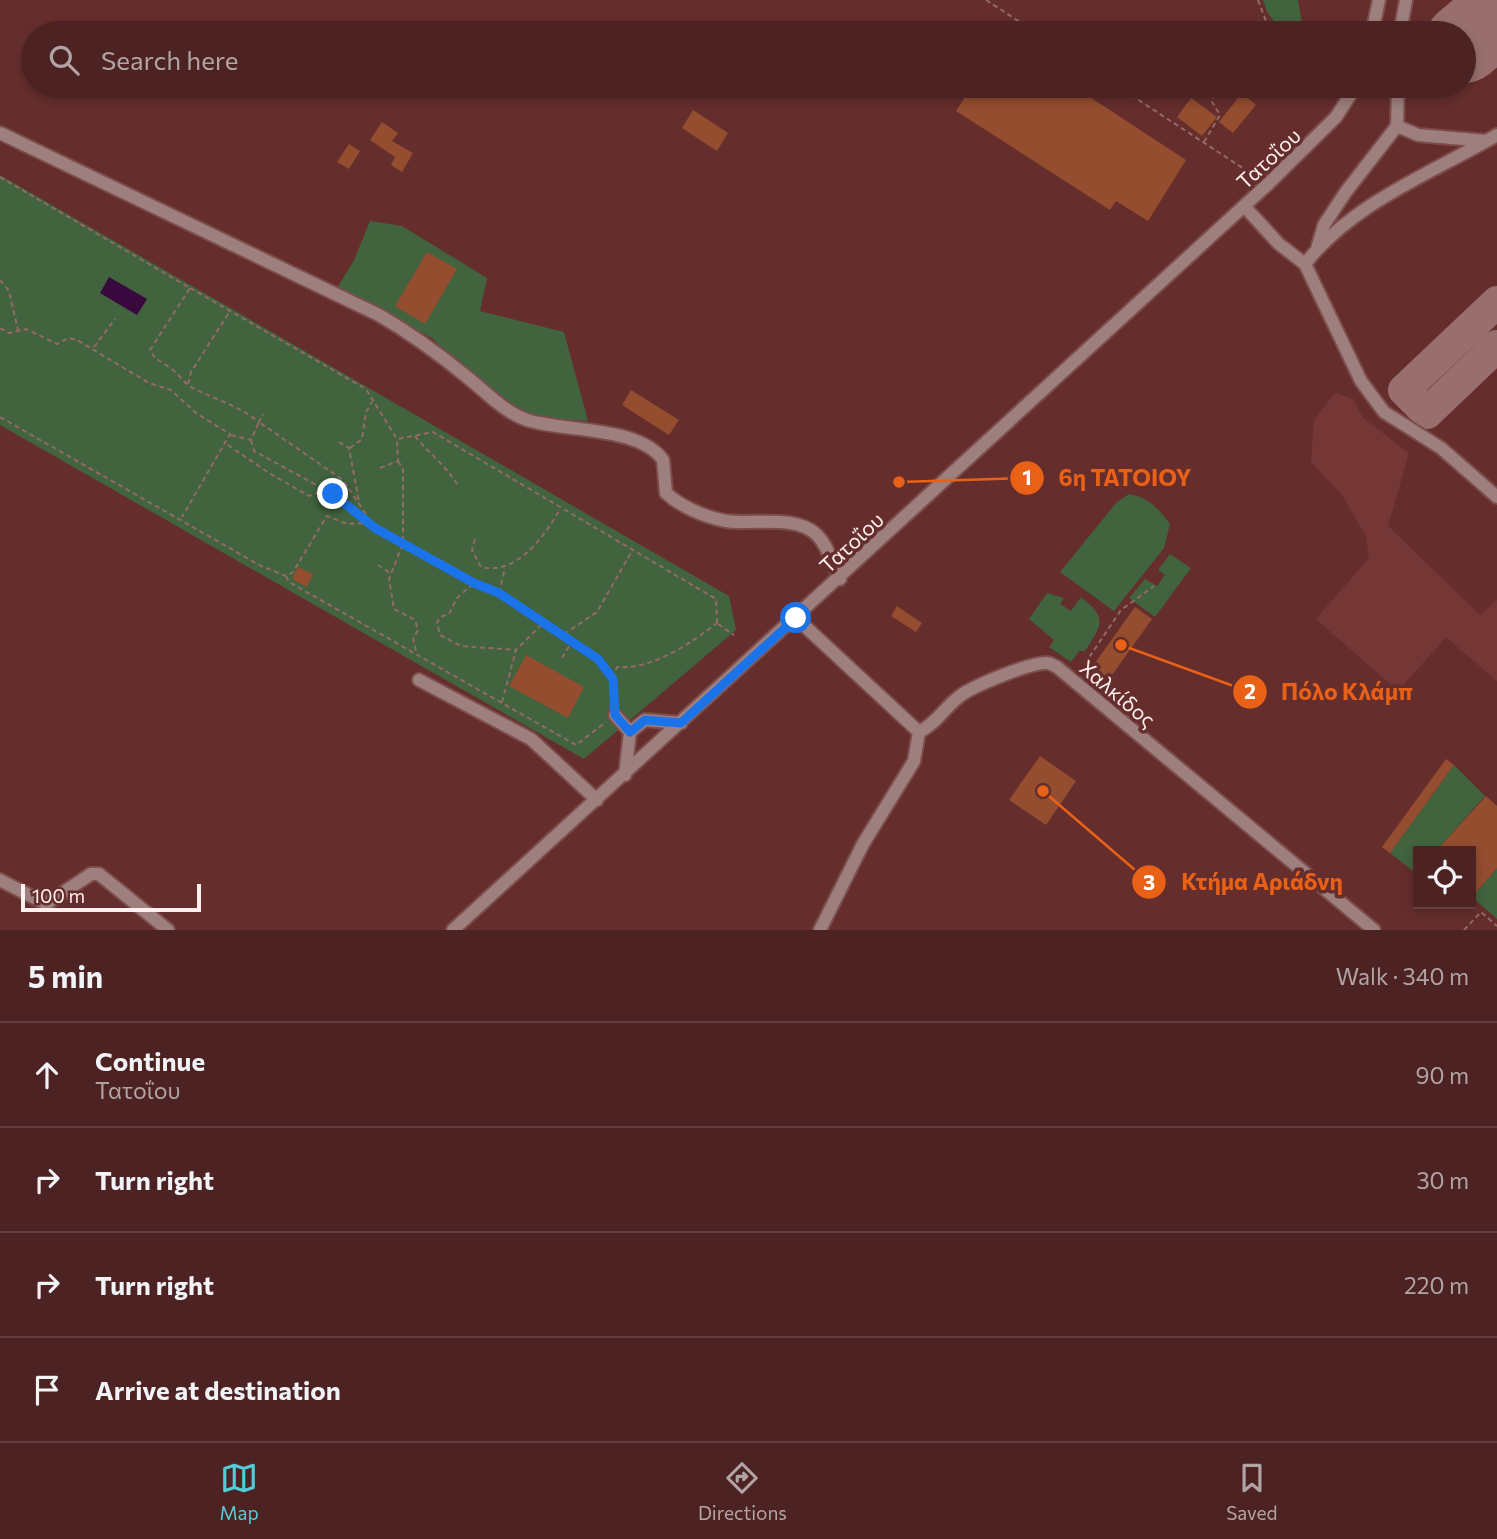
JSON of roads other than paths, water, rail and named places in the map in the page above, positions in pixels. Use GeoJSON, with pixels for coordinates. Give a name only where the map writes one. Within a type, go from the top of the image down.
{"type":"FeatureCollection","features":[{"type":"Feature","properties":{"kind":"street"},"geometry":{"type":"LineString","coordinates":[[1374,21],[1379,0]]}},
{"type":"Feature","properties":{"kind":"street"},"geometry":{"type":"LineString","coordinates":[[1402,21],[1406,0]]}},
{"type":"Feature","properties":{"kind":"street","name":"Τατοΐου"},"geometry":{"type":"LineString","coordinates":[[453,930],[840,579],[1014,414],[1268,184],[1336,117],[1348,98]]}},
{"type":"Feature","properties":{"kind":"street"},"geometry":{"type":"LineString","coordinates":[[1317,250],[1324,225],[1338,203],[1397,126],[1398,98]]}},
{"type":"Feature","properties":{"kind":"street"},"geometry":{"type":"LineString","coordinates":[[1397,126],[1418,135],[1491,138]]}},
{"type":"Feature","properties":{"kind":"street"},"geometry":{"type":"LineString","coordinates":[[0,133],[356,302],[420,341],[513,414],[545,424],[602,432],[650,449],[663,460],[666,493],[691,509],[725,521],[793,524],[806,528],[817,535],[840,579]]}},
{"type":"Feature","properties":{"kind":"street"},"geometry":{"type":"LineString","coordinates":[[1305,264],[1317,250],[1375,204],[1491,138]]}},
{"type":"Feature","properties":{"kind":"street"},"geometry":{"type":"LineString","coordinates":[[1244,206],[1279,244],[1305,264],[1361,381],[1384,412],[1473,472],[1497,497]]}},
{"type":"Feature","properties":{"kind":"street"},"geometry":{"type":"LineString","coordinates":[[796,618],[919,732],[914,761],[863,844],[820,930]]}},
{"type":"Feature","properties":{"kind":"street","name":"Χαλκίδος"},"geometry":{"type":"LineString","coordinates":[[919,732],[930,726],[960,696],[1029,667],[1047,663],[1057,667],[1374,930]]}},
{"type":"Feature","properties":{"kind":"street"},"geometry":{"type":"LineString","coordinates":[[419,680],[531,739],[597,800]]}},
{"type":"Feature","properties":{"kind":"street"},"geometry":{"type":"LineString","coordinates":[[615,715],[630,732]]}},
{"type":"Feature","properties":{"kind":"street"},"geometry":{"type":"LineString","coordinates":[[625,775],[630,732],[645,720],[681,723]]}},
{"type":"Feature","properties":{"kind":"street"},"geometry":{"type":"LineString","coordinates":[[0,880],[46,904],[91,874],[99,874],[168,930]]}},
{"type":"Feature","properties":{"kind":"place","name":"6η ΤΑΤΟΙΟΥ"},"geometry":{"type":"Point","coordinates":[899,482]}},
{"type":"Feature","properties":{"kind":"place","name":"Πόλο Κλάμπ"},"geometry":{"type":"Point","coordinates":[1121,645]}},
{"type":"Feature","properties":{"kind":"place","name":"Κτήμα Αριάδνη"},"geometry":{"type":"Point","coordinates":[1043,791]}}]}
